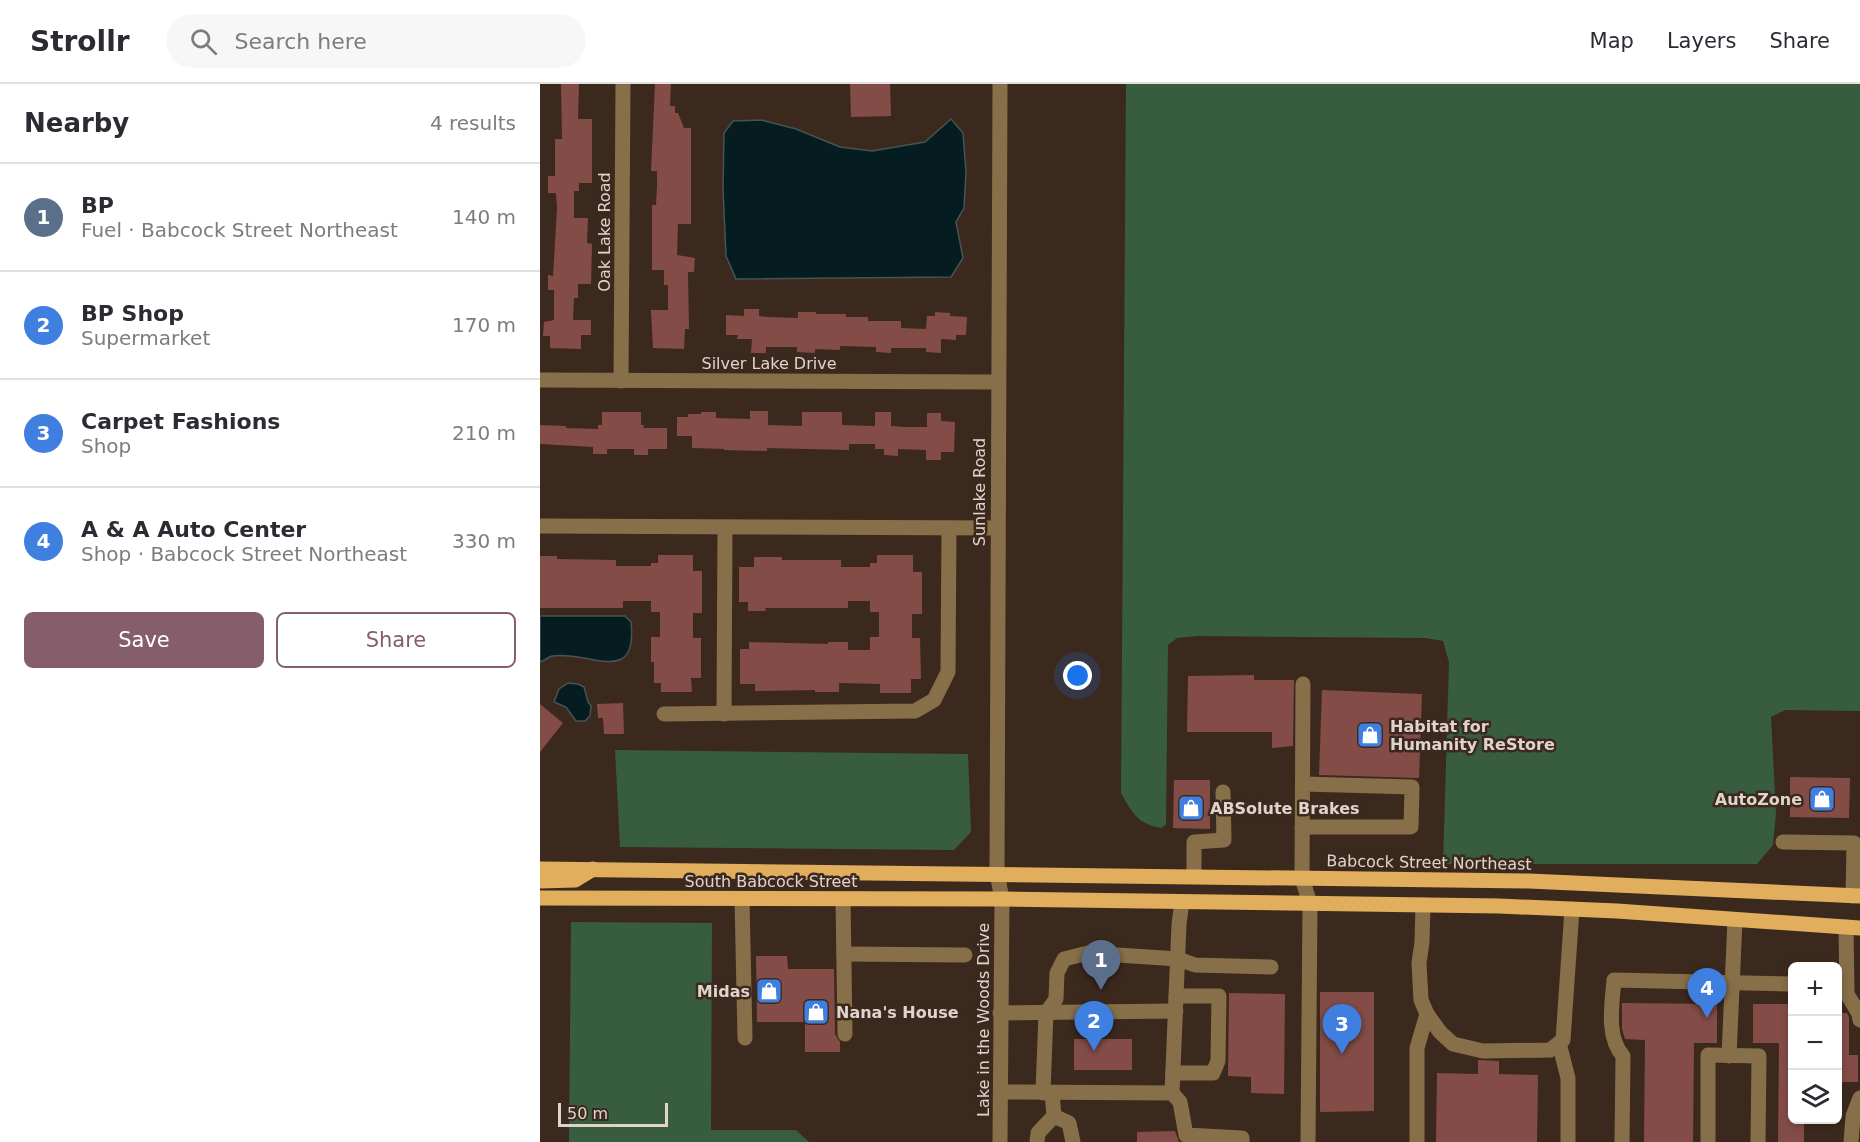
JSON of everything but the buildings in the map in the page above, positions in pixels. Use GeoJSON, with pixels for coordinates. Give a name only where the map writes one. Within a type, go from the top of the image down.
{"type":"FeatureCollection","features":[{"type":"Feature","properties":{"kind":"main road","name":"South Babcock Street"},"geometry":{"type":"LineString","coordinates":[[540,869],[997,873]]}},
{"type":"Feature","properties":{"kind":"main road"},"geometry":{"type":"LineString","coordinates":[[540,880],[575,880],[592,869]]}},
{"type":"Feature","properties":{"kind":"main road","name":"Babcock Street Northeast"},"geometry":{"type":"LineString","coordinates":[[997,873],[1529,881],[1857,896]]}},
{"type":"Feature","properties":{"kind":"main road","name":"South Babcock Street"},"geometry":{"type":"LineString","coordinates":[[540,898],[1002,899]]}},
{"type":"Feature","properties":{"kind":"main road"},"geometry":{"type":"LineString","coordinates":[[1002,899],[1572,909],[1853,928],[1860,920]]}},
{"type":"Feature","properties":{"kind":"street","name":"Oak Lake Road"},"geometry":{"type":"LineString","coordinates":[[621,381],[623,84]]}},
{"type":"Feature","properties":{"kind":"street","name":"Sunlake Road"},"geometry":{"type":"LineString","coordinates":[[1000,84],[997,873],[1002,899]]}},
{"type":"Feature","properties":{"kind":"street","name":"Silver Lake Drive"},"geometry":{"type":"LineString","coordinates":[[540,380],[998,382]]}},
{"type":"Feature","properties":{"kind":"street"},"geometry":{"type":"LineString","coordinates":[[540,526],[998,528]]}},
{"type":"Feature","properties":{"kind":"street"},"geometry":{"type":"LineString","coordinates":[[724,714],[725,527]]}},
{"type":"Feature","properties":{"kind":"street"},"geometry":{"type":"LineString","coordinates":[[664,714],[915,711],[934,700],[948,672],[950,528]]}},
{"type":"Feature","properties":{"kind":"street"},"geometry":{"type":"LineString","coordinates":[[1303,684],[1302,878],[1310,904],[1308,1142]]}},
{"type":"Feature","properties":{"kind":"street"},"geometry":{"type":"LineString","coordinates":[[1302,826],[1411,826],[1412,787],[1303,784]]}},
{"type":"Feature","properties":{"kind":"street"},"geometry":{"type":"LineString","coordinates":[[1194,876],[1194,842],[1224,840],[1223,792]]}},
{"type":"Feature","properties":{"kind":"street"},"geometry":{"type":"LineString","coordinates":[[1783,842],[1854,843],[1857,896]]}},
{"type":"Feature","properties":{"kind":"street"},"geometry":{"type":"LineString","coordinates":[[742,899],[745,1038]]}},
{"type":"Feature","properties":{"kind":"street"},"geometry":{"type":"LineString","coordinates":[[843,899],[845,1034]]}},
{"type":"Feature","properties":{"kind":"street","name":"Lake in the Woods Drive"},"geometry":{"type":"LineString","coordinates":[[1000,1142],[1002,899]]}},
{"type":"Feature","properties":{"kind":"street"},"geometry":{"type":"LineString","coordinates":[[1182,902],[1173,1093],[1180,1102],[1186,1135],[1242,1138],[1242,1142]]}},
{"type":"Feature","properties":{"kind":"street"},"geometry":{"type":"LineString","coordinates":[[1423,905],[1421,1000],[1427,1014],[1440,1032],[1453,1044],[1483,1051],[1551,1050],[1563,1040],[1572,909]]}},
{"type":"Feature","properties":{"kind":"street"},"geometry":{"type":"LineString","coordinates":[[1729,1056],[1735,920]]}},
{"type":"Feature","properties":{"kind":"street"},"geometry":{"type":"LineString","coordinates":[[1853,928],[1846,994],[1859,1014],[1860,1020]]}},
{"type":"Feature","properties":{"kind":"street"},"geometry":{"type":"LineString","coordinates":[[1073,1142],[1069,1123],[1054,1116],[1047,1093],[1046,1013],[1056,999],[1057,974],[1064,959],[1088,953],[1178,959],[1195,965],[1271,967]]}},
{"type":"Feature","properties":{"kind":"street"},"geometry":{"type":"LineString","coordinates":[[844,954],[965,954]]}},
{"type":"Feature","properties":{"kind":"street"},"geometry":{"type":"LineString","coordinates":[[1622,1142],[1623,1056],[1616,1048],[1611,1015],[1614,980],[1788,984]]}},
{"type":"Feature","properties":{"kind":"street"},"geometry":{"type":"LineString","coordinates":[[1000,1013],[1046,1013],[1176,1004],[1219,996],[1218,1061],[1213,1073],[1173,1073]]}},
{"type":"Feature","properties":{"kind":"street"},"geometry":{"type":"LineString","coordinates":[[1417,1142],[1417,1048],[1427,1014]]}},
{"type":"Feature","properties":{"kind":"street"},"geometry":{"type":"LineString","coordinates":[[1559,1043],[1568,1078],[1568,1142]]}},
{"type":"Feature","properties":{"kind":"street"},"geometry":{"type":"LineString","coordinates":[[1708,1142],[1708,1054],[1759,1056],[1758,1142]]}},
{"type":"Feature","properties":{"kind":"street"},"geometry":{"type":"LineString","coordinates":[[1001,1092],[1173,1093]]}},
{"type":"Feature","properties":{"kind":"street"},"geometry":{"type":"LineString","coordinates":[[1851,1142],[1853,1116],[1860,1098]]}},
{"type":"Feature","properties":{"kind":"street"},"geometry":{"type":"LineString","coordinates":[[1037,1142],[1038,1133],[1054,1116]]}},
{"type":"Feature","properties":{"kind":"green space"},"geometry":{"type":"Polygon","coordinates":[[[1126,84],[1860,84],[1860,711],[1785,710],[1771,717],[1776,813],[1773,845],[1757,864],[1443,864],[1449,662],[1443,641],[1426,638],[1197,636],[1177,638],[1168,645],[1166,824],[1162,828],[1147,824],[1137,817],[1121,793],[1126,84]]]}},
{"type":"Feature","properties":{"kind":"green space"},"geometry":{"type":"Polygon","coordinates":[[[615,750],[968,754],[971,832],[954,850],[620,847],[615,750]]]}},
{"type":"Feature","properties":{"kind":"green space"},"geometry":{"type":"Polygon","coordinates":[[[571,922],[712,923],[711,1130],[796,1130],[809,1142],[569,1142],[571,922]]]}},
{"type":"Feature","properties":{"kind":"water"},"geometry":{"type":"Polygon","coordinates":[[[951,119],[963,133],[966,172],[964,208],[956,222],[963,258],[951,277],[736,279],[726,256],[723,189],[724,133],[733,121],[761,120],[796,129],[840,147],[872,151],[925,142],[951,119]]]}},
{"type":"Feature","properties":{"kind":"water"},"geometry":{"type":"Polygon","coordinates":[[[540,616],[625,616],[631,622],[631,642],[627,654],[619,660],[608,662],[552,656],[540,662],[540,616]]]}},
{"type":"Feature","properties":{"kind":"water"},"geometry":{"type":"Polygon","coordinates":[[[568,683],[584,687],[591,706],[590,716],[585,721],[576,721],[566,707],[554,702],[559,689],[568,683]]]}},
{"type":"Feature","properties":{"kind":"place","name":"Habitat for Humanity ReStore"},"geometry":{"type":"Point","coordinates":[1370,735]}},
{"type":"Feature","properties":{"kind":"place","name":"AutoZone"},"geometry":{"type":"Point","coordinates":[1822,799]}},
{"type":"Feature","properties":{"kind":"place","name":"ABSolute Brakes"},"geometry":{"type":"Point","coordinates":[1191,808]}},
{"type":"Feature","properties":{"kind":"place","name":"BP"},"geometry":{"type":"Point","coordinates":[1101,990]}},
{"type":"Feature","properties":{"kind":"place","name":"Midas"},"geometry":{"type":"Point","coordinates":[769,991]}},
{"type":"Feature","properties":{"kind":"place","name":"Nana's House"},"geometry":{"type":"Point","coordinates":[816,1012]}},
{"type":"Feature","properties":{"kind":"place","name":"A & A Auto Center"},"geometry":{"type":"Point","coordinates":[1707,1018]}},
{"type":"Feature","properties":{"kind":"place","name":"BP Shop"},"geometry":{"type":"Point","coordinates":[1094,1051]}},
{"type":"Feature","properties":{"kind":"place","name":"Carpet Fashions"},"geometry":{"type":"Point","coordinates":[1342,1054]}}]}
